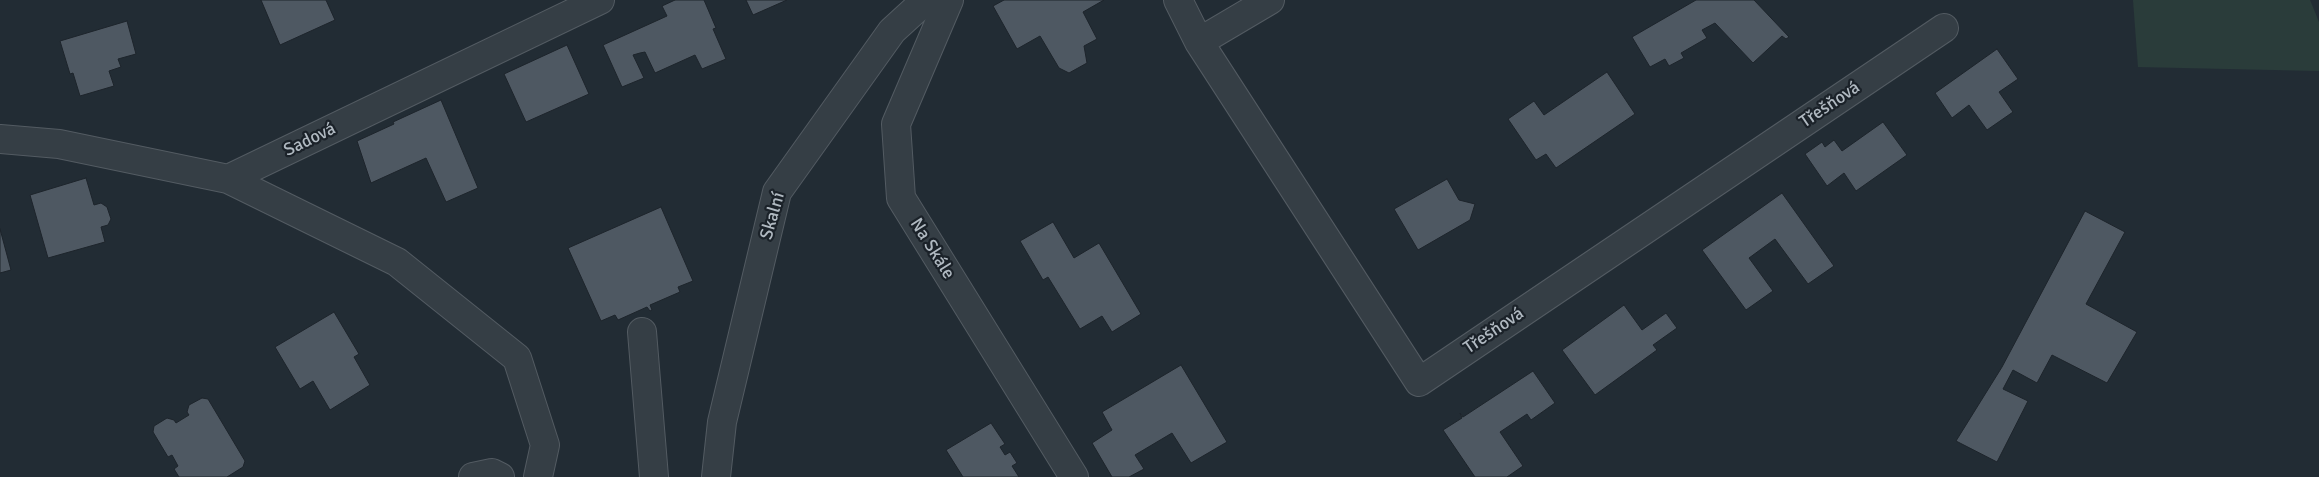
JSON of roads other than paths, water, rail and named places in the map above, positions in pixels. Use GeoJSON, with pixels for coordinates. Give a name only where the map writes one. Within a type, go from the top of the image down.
{"type":"FeatureCollection","features":[{"type":"Feature","properties":{"kind":"street","name":"Sadová"},"geometry":{"type":"LineString","coordinates":[[228,179],[600,0]]}},
{"type":"Feature","properties":{"kind":"street","name":"Skalní"},"geometry":{"type":"LineString","coordinates":[[716,477],[722,422],[776,192],[892,31],[926,0]]}},
{"type":"Feature","properties":{"kind":"street","name":"Na Skále"},"geometry":{"type":"LineString","coordinates":[[949,0],[896,124],[901,198],[1074,477]]}},
{"type":"Feature","properties":{"kind":"street","name":"Třešňová"},"geometry":{"type":"LineString","coordinates":[[1178,0],[1199,42],[1419,382],[1944,28]]}},
{"type":"Feature","properties":{"kind":"street"},"geometry":{"type":"LineString","coordinates":[[1199,42],[1270,0]]}},
{"type":"Feature","properties":{"kind":"street"},"geometry":{"type":"LineString","coordinates":[[0,139],[59,144],[228,179],[397,262],[517,358],[545,445],[538,477]]}},
{"type":"Feature","properties":{"kind":"street"},"geometry":{"type":"LineString","coordinates":[[642,332],[654,477]]}},
{"type":"Feature","properties":{"kind":"street"},"geometry":{"type":"LineString","coordinates":[[473,477],[492,473],[500,477]]}}]}
